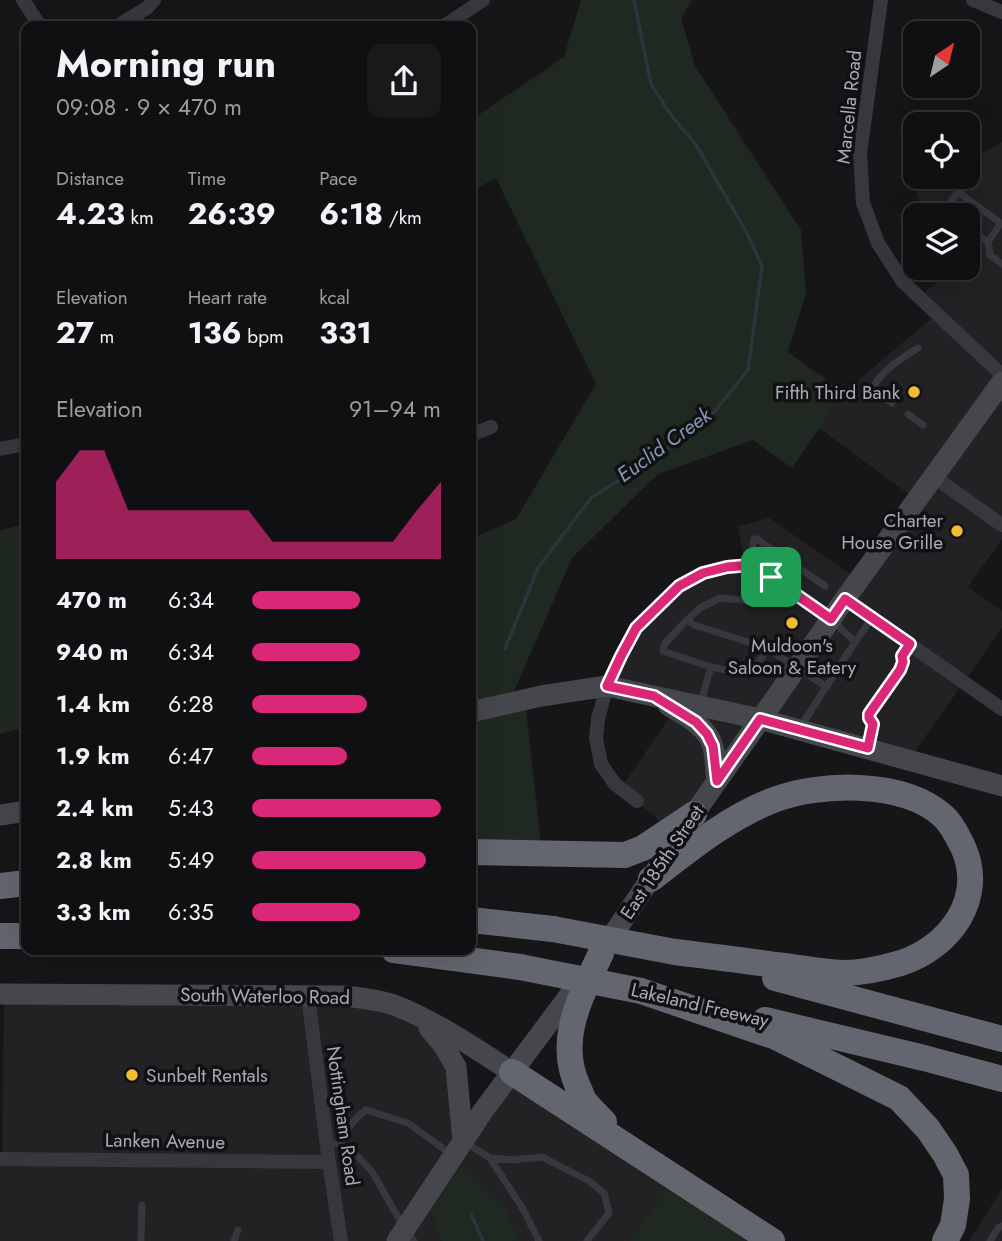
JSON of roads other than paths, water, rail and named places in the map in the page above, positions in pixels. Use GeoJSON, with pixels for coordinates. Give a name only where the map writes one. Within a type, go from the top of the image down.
{"type":"FeatureCollection","features":[{"type":"Feature","properties":{"kind":"highway"},"geometry":{"type":"LineString","coordinates":[[476,921],[553,929],[675,952],[845,973],[902,962],[935,945],[959,920],[967,901],[970,879],[968,858],[959,837],[945,817],[925,803],[897,792],[862,788],[817,789],[772,800],[722,825],[651,878]]}},
{"type":"Feature","properties":{"kind":"highway"},"geometry":{"type":"LineString","coordinates":[[476,852],[625,855],[643,848],[694,814]]}},
{"type":"Feature","properties":{"kind":"highway"},"geometry":{"type":"LineString","coordinates":[[0,886],[21,884]]}},
{"type":"Feature","properties":{"kind":"highway"},"geometry":{"type":"LineString","coordinates":[[0,901],[21,901]]}},
{"type":"Feature","properties":{"kind":"highway"},"geometry":{"type":"LineString","coordinates":[[0,936],[21,936]]}},
{"type":"Feature","properties":{"kind":"highway"},"geometry":{"type":"LineString","coordinates":[[675,952],[1002,1039]]}},
{"type":"Feature","properties":{"kind":"highway"},"geometry":{"type":"LineString","coordinates":[[601,953],[573,1016],[569,1053],[573,1075],[585,1101],[624,1144]]}},
{"type":"Feature","properties":{"kind":"highway","name":"Lakeland Freeway"},"geometry":{"type":"LineString","coordinates":[[431,955],[520,967],[641,991],[1002,1079]]}},
{"type":"Feature","properties":{"kind":"highway"},"geometry":{"type":"LineString","coordinates":[[641,991],[776,1037],[899,1098],[928,1129],[956,1175],[957,1199],[953,1225],[945,1241]]}},
{"type":"Feature","properties":{"kind":"highway"},"geometry":{"type":"LineString","coordinates":[[512,1072],[772,1241]]}},
{"type":"Feature","properties":{"kind":"street"},"geometry":{"type":"LineString","coordinates":[[23,0],[37,21]]}},
{"type":"Feature","properties":{"kind":"street"},"geometry":{"type":"LineString","coordinates":[[125,21],[154,0]]}},
{"type":"Feature","properties":{"kind":"street"},"geometry":{"type":"LineString","coordinates":[[452,21],[483,0]]}},
{"type":"Feature","properties":{"kind":"street","name":"Marcella Road"},"geometry":{"type":"LineString","coordinates":[[881,0],[860,153],[863,203],[878,243],[903,282],[1002,376]]}},
{"type":"Feature","properties":{"kind":"street"},"geometry":{"type":"LineString","coordinates":[[973,0],[1002,12]]}},
{"type":"Feature","properties":{"kind":"street","name":"East 185th Street"},"geometry":{"type":"LineString","coordinates":[[405,1237],[458,1149],[601,953],[760,719],[1002,382]]}},
{"type":"Feature","properties":{"kind":"street"},"geometry":{"type":"LineString","coordinates":[[476,433],[491,427]]}},
{"type":"Feature","properties":{"kind":"street"},"geometry":{"type":"LineString","coordinates":[[0,449],[21,445]]}},
{"type":"Feature","properties":{"kind":"street"},"geometry":{"type":"LineString","coordinates":[[934,477],[1002,525]]}},
{"type":"Feature","properties":{"kind":"street"},"geometry":{"type":"LineString","coordinates":[[637,801],[615,784],[601,764],[596,738],[598,719],[607,686],[636,628],[679,586],[703,573],[750,565],[831,619]]}},
{"type":"Feature","properties":{"kind":"street"},"geometry":{"type":"LineString","coordinates":[[845,599],[1002,709]]}},
{"type":"Feature","properties":{"kind":"street"},"geometry":{"type":"LineString","coordinates":[[476,711],[541,696],[607,686],[760,719],[1002,786]]}},
{"type":"Feature","properties":{"kind":"street"},"geometry":{"type":"LineString","coordinates":[[654,696],[696,722],[707,734],[713,746],[717,781]]}},
{"type":"Feature","properties":{"kind":"street"},"geometry":{"type":"LineString","coordinates":[[0,815],[21,812]]}},
{"type":"Feature","properties":{"kind":"street","name":"South Waterloo Road"},"geometry":{"type":"LineString","coordinates":[[0,994],[346,996],[368,999],[392,1004],[415,1014],[512,1072]]}},
{"type":"Feature","properties":{"kind":"street","name":"Nottingham Road"},"geometry":{"type":"LineString","coordinates":[[308,996],[341,1241]]}},
{"type":"Feature","properties":{"kind":"street"},"geometry":{"type":"LineString","coordinates":[[415,1014],[435,1034],[456,1067],[458,1149]]}},
{"type":"Feature","properties":{"kind":"street","name":"Lanken Avenue"},"geometry":{"type":"LineString","coordinates":[[0,1159],[329,1161]]}},
{"type":"Feature","properties":{"kind":"lane"},"geometry":{"type":"LineString","coordinates":[[950,203],[958,192],[974,203]]}},
{"type":"Feature","properties":{"kind":"lane"},"geometry":{"type":"LineString","coordinates":[[980,208],[1002,223],[988,242],[990,255],[1002,264]]}},
{"type":"Feature","properties":{"kind":"lane"},"geometry":{"type":"LineString","coordinates":[[980,236],[988,242]]}},
{"type":"Feature","properties":{"kind":"lane"},"geometry":{"type":"LineString","coordinates":[[892,403],[872,390],[873,387],[880,377],[918,348]]}},
{"type":"Feature","properties":{"kind":"lane"},"geometry":{"type":"LineString","coordinates":[[908,414],[923,425]]}},
{"type":"Feature","properties":{"kind":"lane"},"geometry":{"type":"LineString","coordinates":[[750,565],[754,539],[757,539],[825,586]]}},
{"type":"Feature","properties":{"kind":"lane"},"geometry":{"type":"LineString","coordinates":[[768,649],[751,672],[745,674],[711,667],[663,651],[665,643],[700,608],[720,598],[752,601],[778,582],[794,564]]}},
{"type":"Feature","properties":{"kind":"lane"},"geometry":{"type":"LineString","coordinates":[[799,730],[872,618]]}},
{"type":"Feature","properties":{"kind":"lane"},"geometry":{"type":"LineString","coordinates":[[831,619],[855,642]]}},
{"type":"Feature","properties":{"kind":"lane"},"geometry":{"type":"LineString","coordinates":[[687,620],[694,625],[762,645],[827,687]]}},
{"type":"Feature","properties":{"kind":"lane"},"geometry":{"type":"LineString","coordinates":[[868,748],[873,724],[869,714],[900,670],[902,656],[910,644]]}},
{"type":"Feature","properties":{"kind":"lane"},"geometry":{"type":"LineString","coordinates":[[700,706],[711,667]]}},
{"type":"Feature","properties":{"kind":"lane"},"geometry":{"type":"LineString","coordinates":[[340,1145],[358,1115],[366,1110],[408,1122],[458,1149],[489,1158],[513,1160],[542,1157],[589,1181],[604,1193],[609,1213],[587,1241]]}},
{"type":"Feature","properties":{"kind":"lane"},"geometry":{"type":"LineString","coordinates":[[326,1140],[352,1149],[372,1172],[405,1237]]}},
{"type":"Feature","properties":{"kind":"lane"},"geometry":{"type":"LineString","coordinates":[[489,1158],[523,1209],[539,1241]]}},
{"type":"Feature","properties":{"kind":"lane"},"geometry":{"type":"LineString","coordinates":[[141,1241],[142,1205]]}},
{"type":"Feature","properties":{"kind":"lane"},"geometry":{"type":"LineString","coordinates":[[990,1241],[1002,1226]]}},
{"type":"Feature","properties":{"kind":"lane"},"geometry":{"type":"LineString","coordinates":[[234,1241],[238,1230]]}},
{"type":"Feature","properties":{"kind":"waterway","name":"Euclid Creek"},"geometry":{"type":"LineString","coordinates":[[505,649],[538,568],[591,498],[656,457],[711,416],[748,370],[762,266],[747,233],[696,145],[671,115],[651,84],[634,0]]}},
{"type":"Feature","properties":{"kind":"waterway","name":"Euclid Creek"},"geometry":{"type":"LineString","coordinates":[[471,1214],[483,1241]]}},
{"type":"Feature","properties":{"kind":"place","name":"Fifth Third Bank"},"geometry":{"type":"Point","coordinates":[914,392]}},
{"type":"Feature","properties":{"kind":"place","name":"Charter House Grille"},"geometry":{"type":"Point","coordinates":[957,531]}},
{"type":"Feature","properties":{"kind":"place","name":"Muldoon's Saloon & Eatery"},"geometry":{"type":"Point","coordinates":[792,623]}},
{"type":"Feature","properties":{"kind":"place","name":"Sunbelt Rentals"},"geometry":{"type":"Point","coordinates":[132,1075]}}]}
